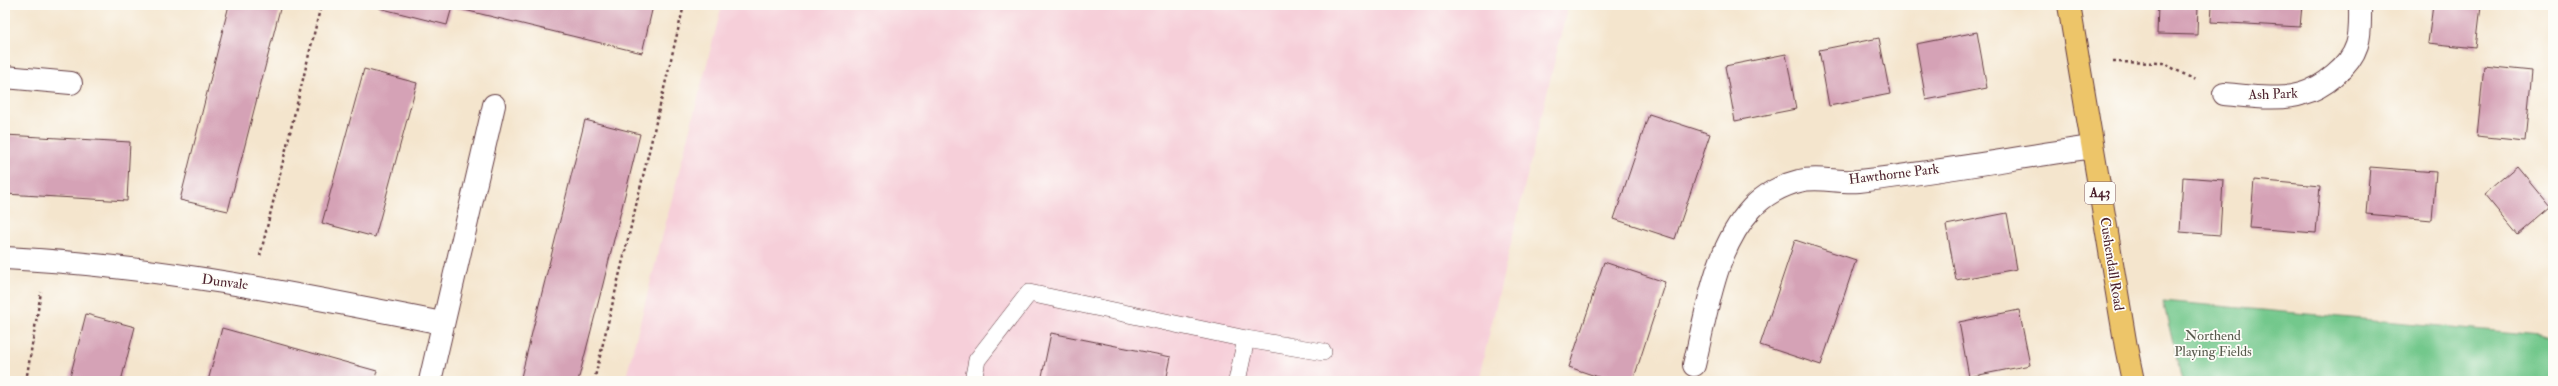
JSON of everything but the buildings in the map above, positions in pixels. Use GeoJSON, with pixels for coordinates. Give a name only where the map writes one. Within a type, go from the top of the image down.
{"type":"FeatureCollection","features":[{"type":"Feature","properties":{"kind":"main road","name":"Cushendall Road"},"geometry":{"type":"LineString","coordinates":[[2069,5],[2133,381]]}},
{"type":"Feature","properties":{"kind":"street","name":"Ash Park"},"geometry":{"type":"LineString","coordinates":[[2224,94],[2267,96],[2300,95],[2323,84],[2343,68],[2357,46],[2360,5]]}},
{"type":"Feature","properties":{"kind":"street"},"geometry":{"type":"LineString","coordinates":[[5,77],[71,83]]}},
{"type":"Feature","properties":{"kind":"street"},"geometry":{"type":"LineString","coordinates":[[430,381],[442,323],[494,105]]}},
{"type":"Feature","properties":{"kind":"street","name":"Hawthorne Park"},"geometry":{"type":"LineString","coordinates":[[1694,365],[1714,281],[1728,247],[1752,209],[1762,199],[1786,185],[1811,179],[1857,181],[2092,147]]}},
{"type":"Feature","properties":{"kind":"street","name":"Dunvale"},"geometry":{"type":"LineString","coordinates":[[5,258],[46,260],[253,285],[442,323]]}},
{"type":"Feature","properties":{"kind":"lane"},"geometry":{"type":"LineString","coordinates":[[973,381],[976,360],[1029,293],[1246,339],[1323,352]]}},
{"type":"Feature","properties":{"kind":"lane"},"geometry":{"type":"LineString","coordinates":[[1237,381],[1246,339]]}},
{"type":"Feature","properties":{"kind":"path"},"geometry":{"type":"LineString","coordinates":[[253,285],[321,5]]}},
{"type":"Feature","properties":{"kind":"path"},"geometry":{"type":"LineString","coordinates":[[594,381],[684,5]]}},
{"type":"Feature","properties":{"kind":"path"},"geometry":{"type":"LineString","coordinates":[[2079,62],[2163,63],[2224,94]]}},
{"type":"Feature","properties":{"kind":"path"},"geometry":{"type":"LineString","coordinates":[[26,381],[46,260]]}},
{"type":"Feature","properties":{"kind":"shaded area"},"geometry":{"type":"Polygon","coordinates":[[[722,5],[1568,5],[1478,381],[625,381],[722,5]]]}},
{"type":"Feature","properties":{"kind":"green space","name":"Northend Playing Fields"},"geometry":{"type":"Polygon","coordinates":[[[2163,301],[2540,335],[2553,339],[2553,381],[2182,381],[2163,301]]]}}]}
